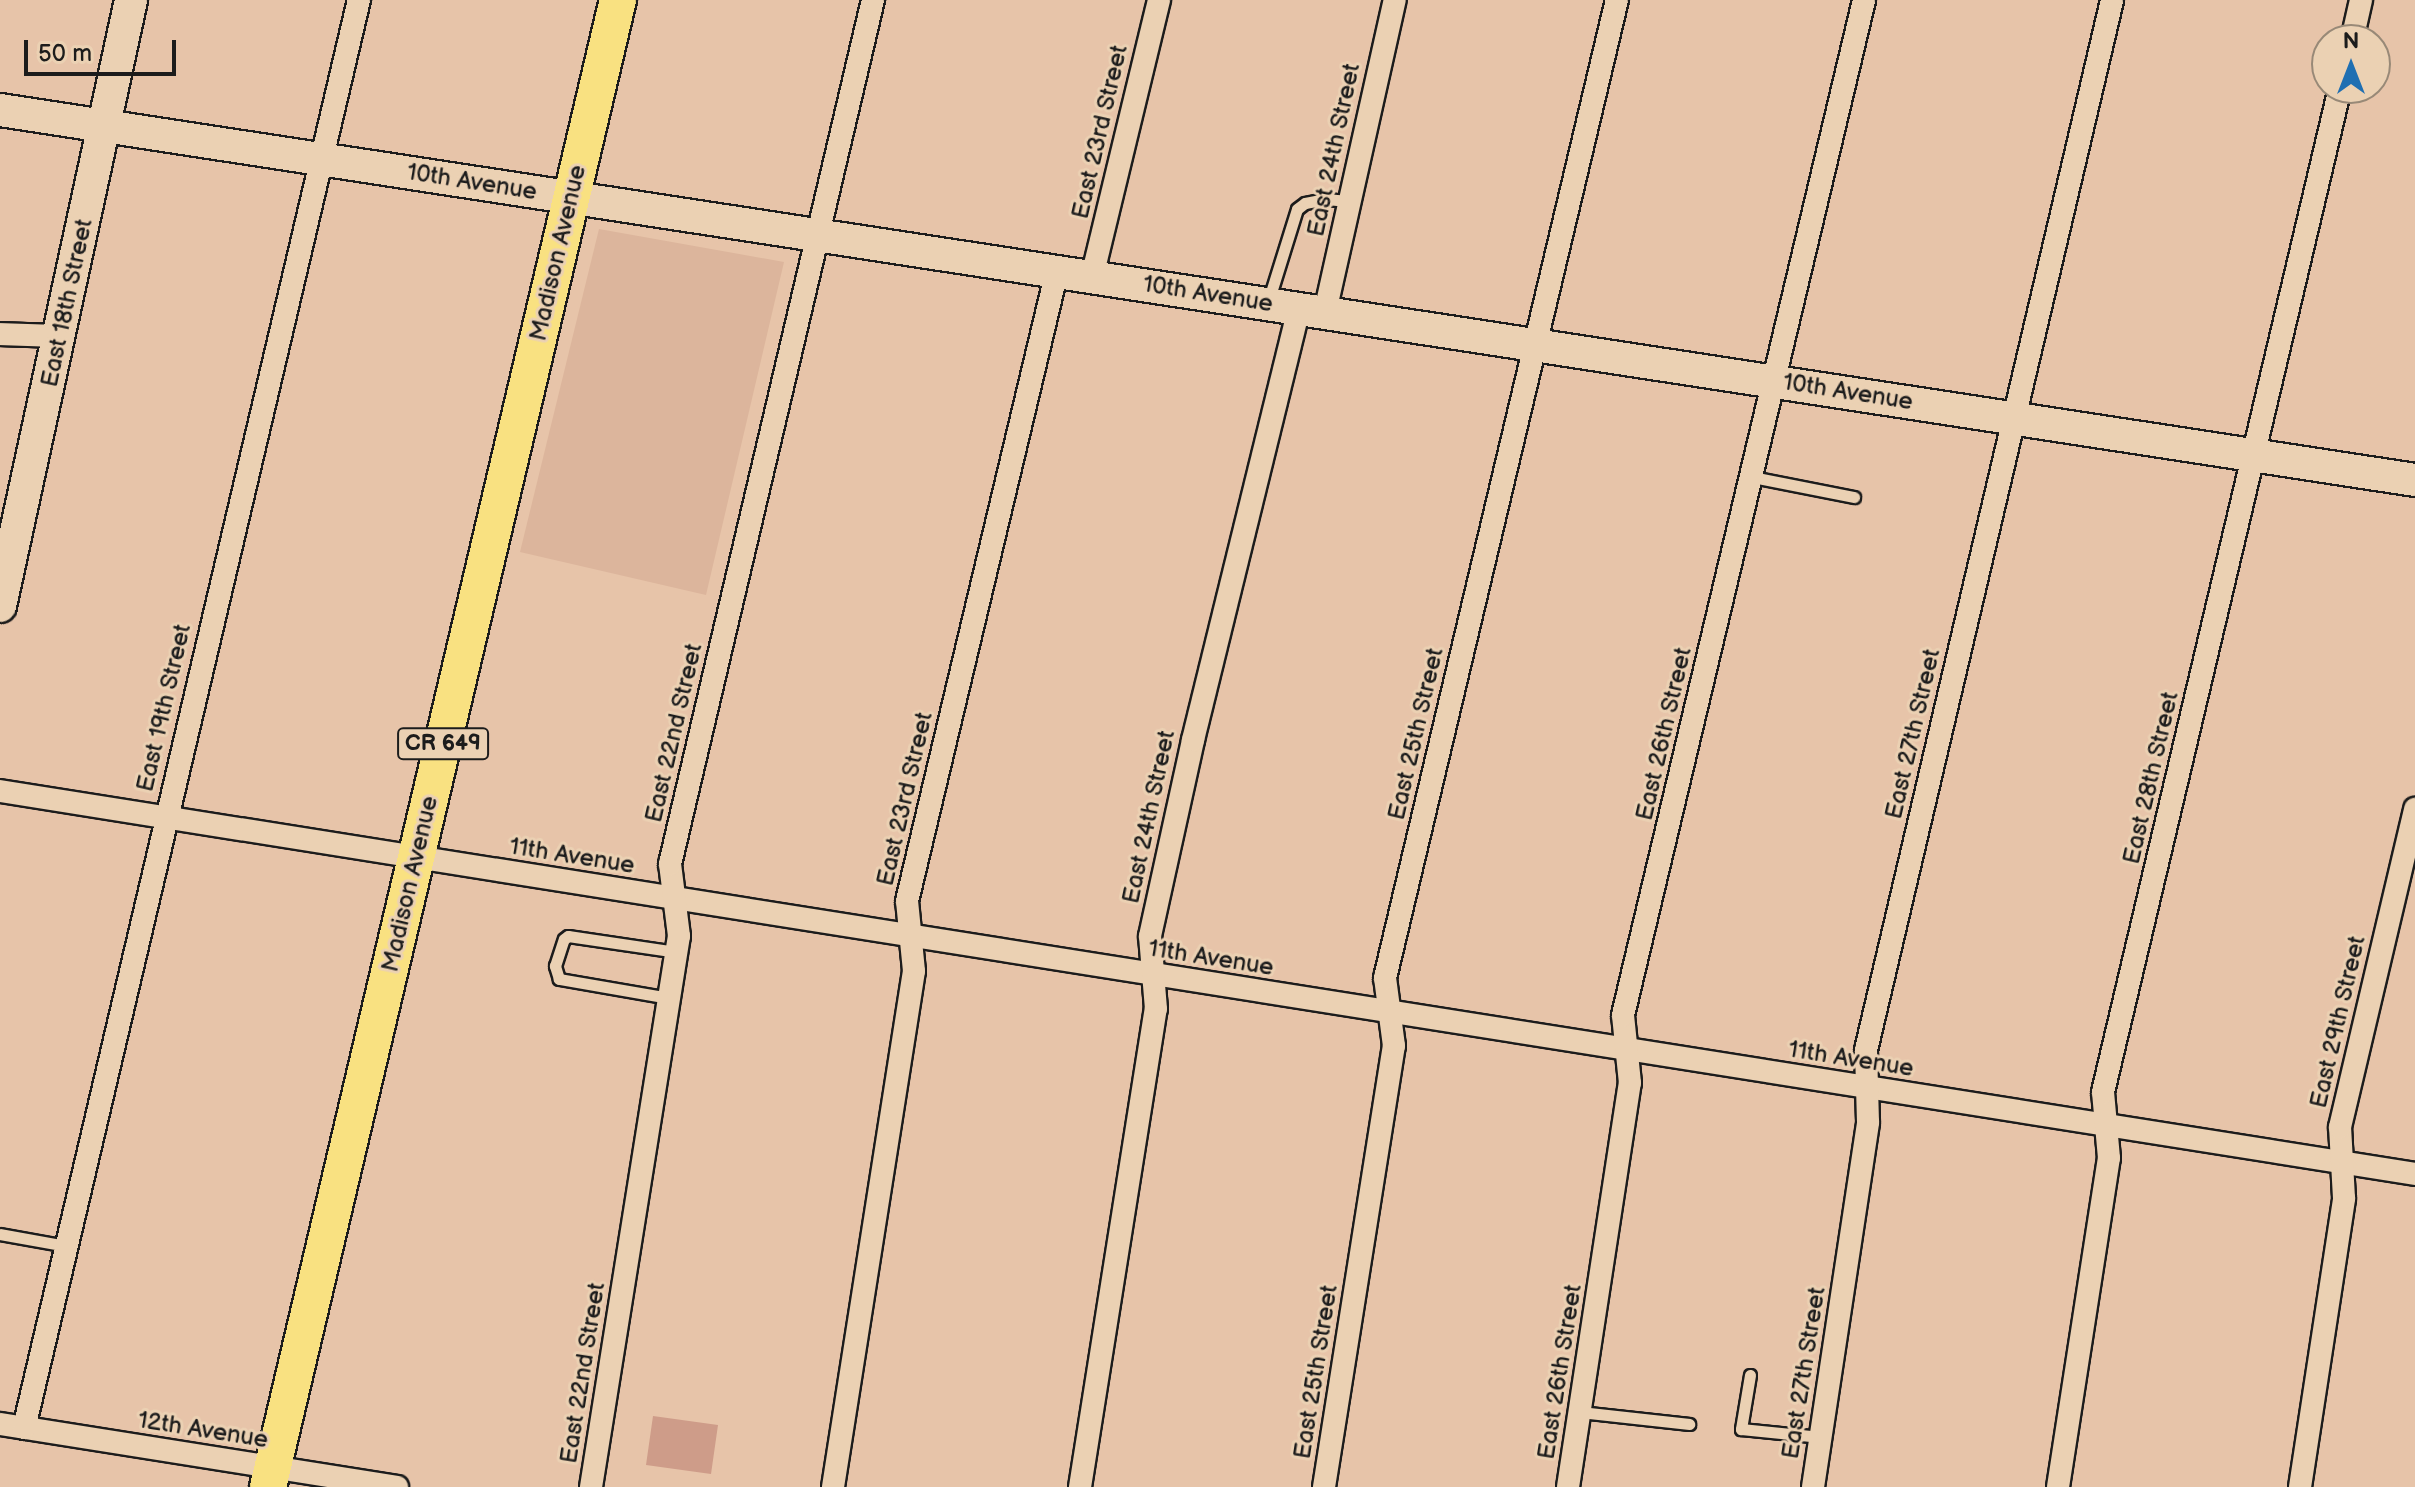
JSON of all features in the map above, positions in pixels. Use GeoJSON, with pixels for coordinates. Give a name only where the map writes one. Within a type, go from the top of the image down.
{"type":"FeatureCollection","features":[{"type":"Feature","properties":{"kind":"main road","name":"East 18th Street"},"geometry":{"type":"LineString","coordinates":[[0,606],[4,573],[61,336],[131,0]]}},
{"type":"Feature","properties":{"kind":"main road","name":"Madison Avenue"},"geometry":{"type":"LineString","coordinates":[[270,1477],[618,0]]}},
{"type":"Feature","properties":{"kind":"main road","name":"10th Avenue"},"geometry":{"type":"LineString","coordinates":[[0,110],[2415,480]]}},
{"type":"Feature","properties":{"kind":"street","name":"East 19th Street"},"geometry":{"type":"LineString","coordinates":[[24,1428],[359,0]]}},
{"type":"Feature","properties":{"kind":"street","name":"East 22nd Street"},"geometry":{"type":"LineString","coordinates":[[591,1487],[679,936],[670,864],[873,0]]}},
{"type":"Feature","properties":{"kind":"street","name":"East 23rd Street"},"geometry":{"type":"LineString","coordinates":[[1092,277],[1159,0]]}},
{"type":"Feature","properties":{"kind":"street","name":"East 24th Street"},"geometry":{"type":"LineString","coordinates":[[1080,1487],[1156,1009],[1150,936],[1189,755],[1297,307],[1348,201],[1395,0]]}},
{"type":"Feature","properties":{"kind":"street","name":"East 25th Street"},"geometry":{"type":"LineString","coordinates":[[1324,1487],[1394,1046],[1385,978],[1617,0]]}},
{"type":"Feature","properties":{"kind":"street","name":"East 26th Street"},"geometry":{"type":"LineString","coordinates":[[1568,1487],[1630,1083],[1623,1015],[1864,0]]}},
{"type":"Feature","properties":{"kind":"street","name":"East 27th Street"},"geometry":{"type":"LineString","coordinates":[[1813,1487],[1868,1122],[1866,1050],[2112,0]]}},
{"type":"Feature","properties":{"kind":"street"},"geometry":{"type":"LineString","coordinates":[[2356,24],[2361,0]]}},
{"type":"Feature","properties":{"kind":"street","name":"East 28th Street"},"geometry":{"type":"LineString","coordinates":[[2058,1487],[2109,1158],[2103,1092],[2336,104]]}},
{"type":"Feature","properties":{"kind":"street","name":"East 23rd Street"},"geometry":{"type":"LineString","coordinates":[[833,1487],[914,971],[907,901],[1057,271]]}},
{"type":"Feature","properties":{"kind":"street"},"geometry":{"type":"LineString","coordinates":[[0,334],[61,336]]}},
{"type":"Feature","properties":{"kind":"street","name":"11th Avenue"},"geometry":{"type":"LineString","coordinates":[[0,791],[2415,1174]]}},
{"type":"Feature","properties":{"kind":"street","name":"East 29th Street"},"geometry":{"type":"LineString","coordinates":[[2300,1487],[2344,1198],[2340,1127],[2415,809]]}},
{"type":"Feature","properties":{"kind":"street","name":"12th Avenue"},"geometry":{"type":"LineString","coordinates":[[0,1424],[270,1477],[397,1487]]}},
{"type":"Feature","properties":{"kind":"lane"},"geometry":{"type":"LineString","coordinates":[[1297,307],[1297,209],[1305,203],[1326,199],[1348,201]]}},
{"type":"Feature","properties":{"kind":"lane"},"geometry":{"type":"LineString","coordinates":[[1752,477],[1854,497]]}},
{"type":"Feature","properties":{"kind":"lane"},"geometry":{"type":"LineString","coordinates":[[669,998],[559,979],[555,966],[564,939],[568,936],[676,952]]}},
{"type":"Feature","properties":{"kind":"lane"},"geometry":{"type":"LineString","coordinates":[[0,1234],[66,1246]]}},
{"type":"Feature","properties":{"kind":"lane"},"geometry":{"type":"LineString","coordinates":[[1750,1375],[1741,1429],[1821,1437]]}},
{"type":"Feature","properties":{"kind":"lane"},"geometry":{"type":"LineString","coordinates":[[1580,1412],[1689,1424]]}},
{"type":"Feature","properties":{"kind":"shaded area"},"geometry":{"type":"Polygon","coordinates":[[[599,229],[784,262],[706,595],[520,552],[599,229]]]}},
{"type":"Feature","properties":{"kind":"building"},"geometry":{"type":"Polygon","coordinates":[[[653,1416],[718,1425],[711,1474],[646,1465],[653,1416]]]}}]}
